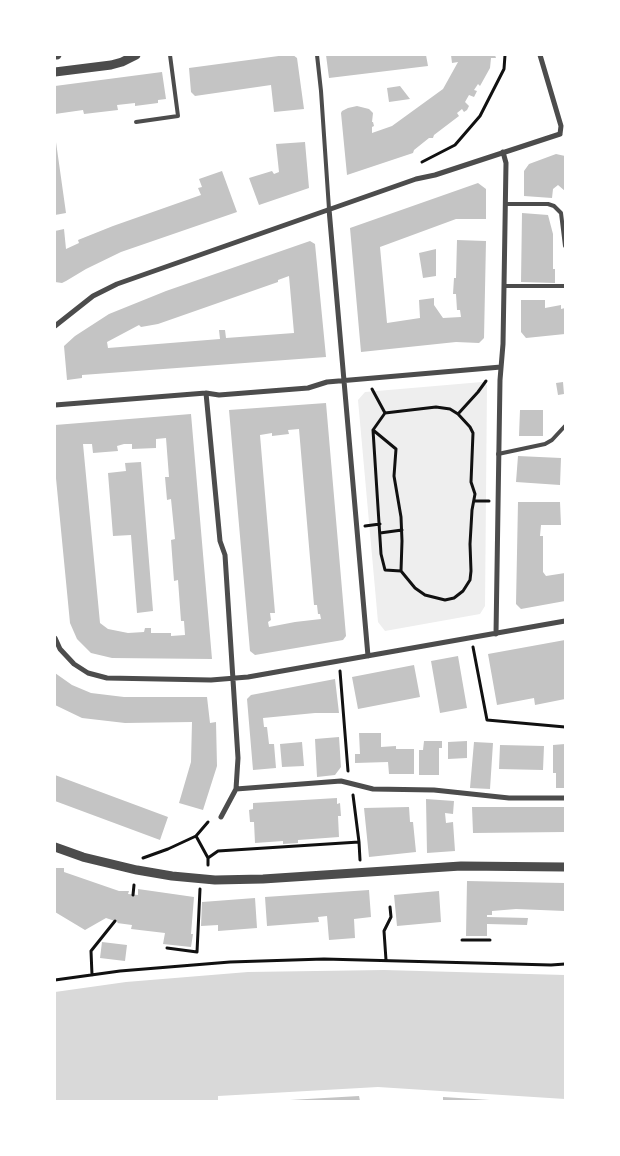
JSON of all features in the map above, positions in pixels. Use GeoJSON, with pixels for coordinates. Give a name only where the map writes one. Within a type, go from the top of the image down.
{"type":"FeatureCollection","features":[{"type":"Feature","properties":{"kind":"street"},"geometry":{"type":"LineString","coordinates":[[55,72],[111,65],[136,55]]}},
{"type":"Feature","properties":{"kind":"street"},"geometry":{"type":"LineString","coordinates":[[55,326],[93,296],[117,284],[329,209],[503,152],[563,135],[540,55]]}},
{"type":"Feature","properties":{"kind":"street"},"geometry":{"type":"LineString","coordinates":[[496,634],[498,454],[506,163],[503,152]]}},
{"type":"Feature","properties":{"kind":"street"},"geometry":{"type":"LineString","coordinates":[[329,209],[368,656]]}},
{"type":"Feature","properties":{"kind":"street"},"geometry":{"type":"LineString","coordinates":[[55,405],[206,392],[219,395],[308,388],[327,382],[345,380],[501,367]]}},
{"type":"Feature","properties":{"kind":"street"},"geometry":{"type":"LineString","coordinates":[[206,392],[220,541],[225,555],[238,758],[236,789],[221,817]]}},
{"type":"Feature","properties":{"kind":"street"},"geometry":{"type":"LineString","coordinates":[[55,638],[60,649],[74,664],[88,673],[107,678],[232,678],[248,677],[565,621]]}},
{"type":"Feature","properties":{"kind":"street"},"geometry":{"type":"LineString","coordinates":[[236,789],[340,781],[372,789],[434,790],[509,798],[565,798]]}},
{"type":"Feature","properties":{"kind":"street"},"geometry":{"type":"LineString","coordinates":[[55,847],[84,857],[137,870],[201,879],[263,879],[468,866],[565,867]]}},
{"type":"Feature","properties":{"kind":"lane"},"geometry":{"type":"LineString","coordinates":[[136,122],[178,116],[170,55]]}},
{"type":"Feature","properties":{"kind":"lane"},"geometry":{"type":"LineString","coordinates":[[317,55],[329,209]]}},
{"type":"Feature","properties":{"kind":"lane"},"geometry":{"type":"LineString","coordinates":[[505,204],[548,204],[554,206],[561,213],[565,246]]}},
{"type":"Feature","properties":{"kind":"lane"},"geometry":{"type":"LineString","coordinates":[[504,286],[565,286]]}},
{"type":"Feature","properties":{"kind":"lane"},"geometry":{"type":"LineString","coordinates":[[498,454],[544,444],[552,440],[565,426]]}},
{"type":"Feature","properties":{"kind":"path"},"geometry":{"type":"LineString","coordinates":[[422,162],[455,145],[480,116],[504,69],[505,55]]}},
{"type":"Feature","properties":{"kind":"path"},"geometry":{"type":"LineString","coordinates":[[458,414],[486,381]]}},
{"type":"Feature","properties":{"kind":"path"},"geometry":{"type":"LineString","coordinates":[[372,389],[385,413]]}},
{"type":"Feature","properties":{"kind":"path"},"geometry":{"type":"LineString","coordinates":[[373,430],[396,449],[394,476],[402,530],[401,571],[415,588],[425,595],[445,600],[454,598],[463,591],[470,580],[472,510],[475,494],[471,476],[473,433],[458,414],[436,407],[385,413],[373,430],[380,533],[385,570],[401,571]]}},
{"type":"Feature","properties":{"kind":"path"},"geometry":{"type":"LineString","coordinates":[[380,533],[402,530]]}},
{"type":"Feature","properties":{"kind":"path"},"geometry":{"type":"LineString","coordinates":[[473,647],[487,720],[565,727]]}},
{"type":"Feature","properties":{"kind":"path"},"geometry":{"type":"LineString","coordinates":[[340,671],[348,770]]}},
{"type":"Feature","properties":{"kind":"path"},"geometry":{"type":"LineString","coordinates":[[353,795],[360,860]]}},
{"type":"Feature","properties":{"kind":"path"},"geometry":{"type":"LineString","coordinates":[[143,858],[196,836],[208,822]]}},
{"type":"Feature","properties":{"kind":"path"},"geometry":{"type":"LineString","coordinates":[[196,836],[208,858],[208,865]]}},
{"type":"Feature","properties":{"kind":"path"},"geometry":{"type":"LineString","coordinates":[[208,858],[218,851],[359,842]]}},
{"type":"Feature","properties":{"kind":"path"},"geometry":{"type":"LineString","coordinates":[[167,948],[197,952],[201,879]]}},
{"type":"Feature","properties":{"kind":"path"},"geometry":{"type":"LineString","coordinates":[[133,895],[134,885]]}},
{"type":"Feature","properties":{"kind":"path"},"geometry":{"type":"LineString","coordinates":[[386,960],[384,930],[391,917],[390,907]]}},
{"type":"Feature","properties":{"kind":"path"},"geometry":{"type":"LineString","coordinates":[[92,975],[91,951],[116,921]]}},
{"type":"Feature","properties":{"kind":"path"},"geometry":{"type":"LineString","coordinates":[[462,940],[490,940]]}},
{"type":"Feature","properties":{"kind":"path"},"geometry":{"type":"LineString","coordinates":[[55,980],[120,971],[230,962],[324,959],[565,964]]}},
{"type":"Feature","properties":{"kind":"shaded area"},"geometry":{"type":"Polygon","coordinates":[[[482,382],[487,385],[485,606],[480,614],[385,631],[378,622],[358,400],[365,392],[482,382]]]}},
{"type":"Feature","properties":{"kind":"shaded area"},"geometry":{"type":"Polygon","coordinates":[[[384,970],[565,975],[565,1099],[378,1087],[218,1096],[218,1101],[55,1101],[55,992],[126,982],[248,972],[384,970]]]}},
{"type":"Feature","properties":{"kind":"building"},"geometry":{"type":"Polygon","coordinates":[[[293,55],[297,58],[304,109],[274,112],[271,85],[195,96],[191,92],[189,68],[293,55]]]}},
{"type":"Feature","properties":{"kind":"building"},"geometry":{"type":"Polygon","coordinates":[[[326,55],[426,55],[428,66],[329,78],[326,55]]]}},
{"type":"Feature","properties":{"kind":"building"},"geometry":{"type":"Polygon","coordinates":[[[451,55],[495,55],[496,58],[491,58],[490,68],[480,86],[478,84],[474,90],[477,91],[474,97],[469,95],[465,102],[469,106],[467,110],[464,112],[462,109],[457,113],[459,116],[434,135],[433,138],[429,138],[414,150],[413,153],[347,175],[342,111],[357,106],[369,109],[373,113],[372,122],[374,126],[372,127],[372,133],[392,126],[443,89],[458,62],[452,63],[451,55]]]}},
{"type":"Feature","properties":{"kind":"building"},"geometry":{"type":"Polygon","coordinates":[[[162,72],[166,99],[158,100],[158,103],[135,106],[135,103],[117,105],[118,110],[84,114],[83,110],[55,114],[55,86],[162,72]]]}},
{"type":"Feature","properties":{"kind":"building"},"geometry":{"type":"Polygon","coordinates":[[[400,86],[410,99],[389,102],[387,88],[400,86]]]}},
{"type":"Feature","properties":{"kind":"building"},"geometry":{"type":"Polygon","coordinates":[[[55,135],[66,213],[55,215],[55,135]]]}},
{"type":"Feature","properties":{"kind":"building"},"geometry":{"type":"Polygon","coordinates":[[[305,142],[309,188],[259,205],[249,178],[272,171],[274,174],[279,172],[276,144],[305,142]]]}},
{"type":"Feature","properties":{"kind":"building"},"geometry":{"type":"Polygon","coordinates":[[[556,154],[565,156],[565,191],[558,185],[553,189],[552,198],[524,196],[524,171],[529,164],[556,154]]]}},
{"type":"Feature","properties":{"kind":"building"},"geometry":{"type":"Polygon","coordinates":[[[222,171],[237,212],[121,252],[62,283],[55,282],[55,231],[64,229],[66,249],[79,243],[78,240],[113,226],[201,195],[198,188],[202,187],[199,179],[222,171]]]}},
{"type":"Feature","properties":{"kind":"building"},"geometry":{"type":"Polygon","coordinates":[[[478,183],[486,189],[486,219],[456,219],[380,247],[387,323],[420,318],[419,300],[434,298],[434,305],[443,318],[461,317],[460,310],[457,310],[456,294],[453,294],[454,278],[456,278],[457,240],[486,241],[484,338],[479,343],[456,342],[361,352],[350,228],[478,183]]]}},
{"type":"Feature","properties":{"kind":"building"},"geometry":{"type":"Polygon","coordinates":[[[522,213],[548,215],[553,234],[555,283],[521,282],[522,213]]]}},
{"type":"Feature","properties":{"kind":"building"},"geometry":{"type":"Polygon","coordinates":[[[310,241],[315,244],[326,357],[82,375],[82,378],[67,380],[64,346],[75,336],[109,314],[166,291],[310,241]],[[289,276],[278,280],[278,282],[158,324],[141,327],[139,325],[107,342],[108,348],[220,339],[219,330],[225,330],[226,338],[294,333],[289,276]]]}},
{"type":"Feature","properties":{"kind":"building"},"geometry":{"type":"Polygon","coordinates":[[[436,249],[436,276],[423,278],[419,253],[436,249]]]}},
{"type":"Feature","properties":{"kind":"building"},"geometry":{"type":"Polygon","coordinates":[[[521,300],[545,300],[545,308],[561,305],[561,309],[565,308],[565,334],[526,338],[521,332],[521,300]]]}},
{"type":"Feature","properties":{"kind":"building"},"geometry":{"type":"Polygon","coordinates":[[[563,382],[564,394],[558,395],[556,383],[563,382]]]}},
{"type":"Feature","properties":{"kind":"building"},"geometry":{"type":"Polygon","coordinates":[[[326,403],[346,636],[343,640],[255,655],[250,651],[229,410],[326,403]],[[299,429],[288,430],[289,434],[272,436],[272,433],[260,435],[275,613],[270,613],[269,627],[321,619],[320,614],[318,614],[317,605],[314,605],[299,429]]]}},
{"type":"Feature","properties":{"kind":"building"},"geometry":{"type":"Polygon","coordinates":[[[520,410],[543,410],[543,436],[519,436],[520,410]]]}},
{"type":"Feature","properties":{"kind":"building"},"geometry":{"type":"Polygon","coordinates":[[[191,414],[212,659],[112,658],[91,653],[77,639],[70,623],[55,468],[55,425],[191,414]],[[166,438],[156,439],[156,448],[132,449],[132,444],[124,444],[117,446],[118,451],[93,453],[92,444],[83,444],[100,623],[108,629],[128,633],[144,632],[145,628],[151,628],[151,633],[171,633],[171,636],[185,635],[184,621],[181,621],[178,580],[174,581],[171,540],[175,539],[171,499],[167,500],[165,477],[169,477],[166,438]]]}},
{"type":"Feature","properties":{"kind":"building"},"geometry":{"type":"Polygon","coordinates":[[[518,456],[561,458],[560,485],[516,482],[518,456]]]}},
{"type":"Feature","properties":{"kind":"building"},"geometry":{"type":"Polygon","coordinates":[[[141,462],[153,611],[137,613],[131,535],[113,536],[108,473],[126,471],[125,463],[141,462]]]}},
{"type":"Feature","properties":{"kind":"building"},"geometry":{"type":"Polygon","coordinates":[[[518,502],[560,502],[561,525],[541,525],[540,536],[543,536],[543,572],[546,576],[565,573],[565,601],[521,609],[516,604],[518,502]]]}},
{"type":"Feature","properties":{"kind":"building"},"geometry":{"type":"Polygon","coordinates":[[[565,640],[565,699],[535,705],[534,698],[497,705],[488,654],[565,640]]]}},
{"type":"Feature","properties":{"kind":"building"},"geometry":{"type":"Polygon","coordinates":[[[458,656],[467,708],[440,713],[431,661],[458,656]]]}},
{"type":"Feature","properties":{"kind":"building"},"geometry":{"type":"Polygon","coordinates":[[[414,665],[420,697],[358,709],[352,677],[414,665]]]}},
{"type":"Feature","properties":{"kind":"building"},"geometry":{"type":"Polygon","coordinates":[[[55,673],[72,685],[91,693],[124,697],[207,697],[210,723],[216,722],[217,766],[203,810],[179,803],[191,762],[192,722],[125,723],[82,718],[55,705],[55,673]]]}},
{"type":"Feature","properties":{"kind":"building"},"geometry":{"type":"Polygon","coordinates":[[[335,679],[339,713],[315,713],[263,718],[264,727],[267,727],[269,744],[274,744],[276,768],[253,770],[247,699],[251,695],[335,679]]]}},
{"type":"Feature","properties":{"kind":"building"},"geometry":{"type":"Polygon","coordinates":[[[359,733],[381,733],[381,747],[396,746],[396,749],[414,749],[414,774],[389,774],[388,762],[355,763],[355,754],[360,754],[359,733]]]}},
{"type":"Feature","properties":{"kind":"building"},"geometry":{"type":"Polygon","coordinates":[[[339,737],[341,767],[335,775],[317,777],[315,739],[339,737]]]}},
{"type":"Feature","properties":{"kind":"building"},"geometry":{"type":"Polygon","coordinates":[[[424,741],[442,741],[442,748],[439,748],[439,775],[419,775],[419,750],[423,750],[424,741]]]}},
{"type":"Feature","properties":{"kind":"building"},"geometry":{"type":"Polygon","coordinates":[[[467,741],[467,758],[448,759],[448,742],[467,741]]]}},
{"type":"Feature","properties":{"kind":"building"},"geometry":{"type":"Polygon","coordinates":[[[302,742],[304,766],[282,767],[280,744],[302,742]]]}},
{"type":"Feature","properties":{"kind":"building"},"geometry":{"type":"Polygon","coordinates":[[[474,742],[493,743],[490,789],[470,788],[474,742]]]}},
{"type":"Feature","properties":{"kind":"building"},"geometry":{"type":"Polygon","coordinates":[[[565,744],[565,788],[556,788],[556,773],[553,773],[553,745],[565,744]]]}},
{"type":"Feature","properties":{"kind":"building"},"geometry":{"type":"Polygon","coordinates":[[[500,745],[544,746],[543,770],[499,769],[500,745]]]}},
{"type":"Feature","properties":{"kind":"building"},"geometry":{"type":"Polygon","coordinates":[[[55,775],[168,817],[160,840],[55,801],[55,775]]]}},
{"type":"Feature","properties":{"kind":"building"},"geometry":{"type":"Polygon","coordinates":[[[337,798],[337,804],[340,803],[341,816],[338,816],[339,837],[298,840],[298,843],[283,844],[283,841],[255,843],[254,822],[250,822],[249,810],[253,809],[253,803],[337,798]]]}},
{"type":"Feature","properties":{"kind":"building"},"geometry":{"type":"Polygon","coordinates":[[[426,799],[454,801],[453,814],[445,813],[446,823],[453,822],[455,851],[427,853],[426,799]]]}},
{"type":"Feature","properties":{"kind":"building"},"geometry":{"type":"Polygon","coordinates":[[[409,807],[410,822],[413,822],[416,852],[369,857],[364,808],[409,807]]]}},
{"type":"Feature","properties":{"kind":"building"},"geometry":{"type":"Polygon","coordinates":[[[472,807],[565,807],[565,832],[473,833],[472,807]]]}},
{"type":"Feature","properties":{"kind":"building"},"geometry":{"type":"Polygon","coordinates":[[[55,868],[64,868],[64,872],[119,891],[129,891],[128,894],[138,895],[138,889],[194,897],[191,947],[163,944],[165,933],[131,929],[132,925],[117,923],[106,918],[85,930],[55,912],[55,868]]]}},
{"type":"Feature","properties":{"kind":"building"},"geometry":{"type":"Polygon","coordinates":[[[467,881],[565,883],[565,911],[516,909],[492,911],[492,915],[487,915],[487,917],[528,918],[527,925],[487,924],[487,936],[466,936],[467,881]]]}},
{"type":"Feature","properties":{"kind":"building"},"geometry":{"type":"Polygon","coordinates":[[[369,890],[371,917],[354,919],[355,938],[329,940],[327,916],[318,917],[319,922],[267,926],[265,897],[369,890]]]}},
{"type":"Feature","properties":{"kind":"building"},"geometry":{"type":"Polygon","coordinates":[[[439,891],[441,922],[397,926],[394,895],[439,891]]]}},
{"type":"Feature","properties":{"kind":"building"},"geometry":{"type":"Polygon","coordinates":[[[255,898],[257,928],[218,931],[218,925],[201,926],[202,902],[255,898]]]}},
{"type":"Feature","properties":{"kind":"building"},"geometry":{"type":"Polygon","coordinates":[[[102,942],[127,945],[125,961],[100,958],[102,942]]]}},
{"type":"Feature","properties":{"kind":"building"},"geometry":{"type":"Polygon","coordinates":[[[359,1096],[360,1101],[290,1101],[290,1100],[359,1096]]]}},
{"type":"Feature","properties":{"kind":"building"},"geometry":{"type":"Polygon","coordinates":[[[443,1097],[490,1100],[490,1101],[443,1101],[443,1097]]]}}]}
